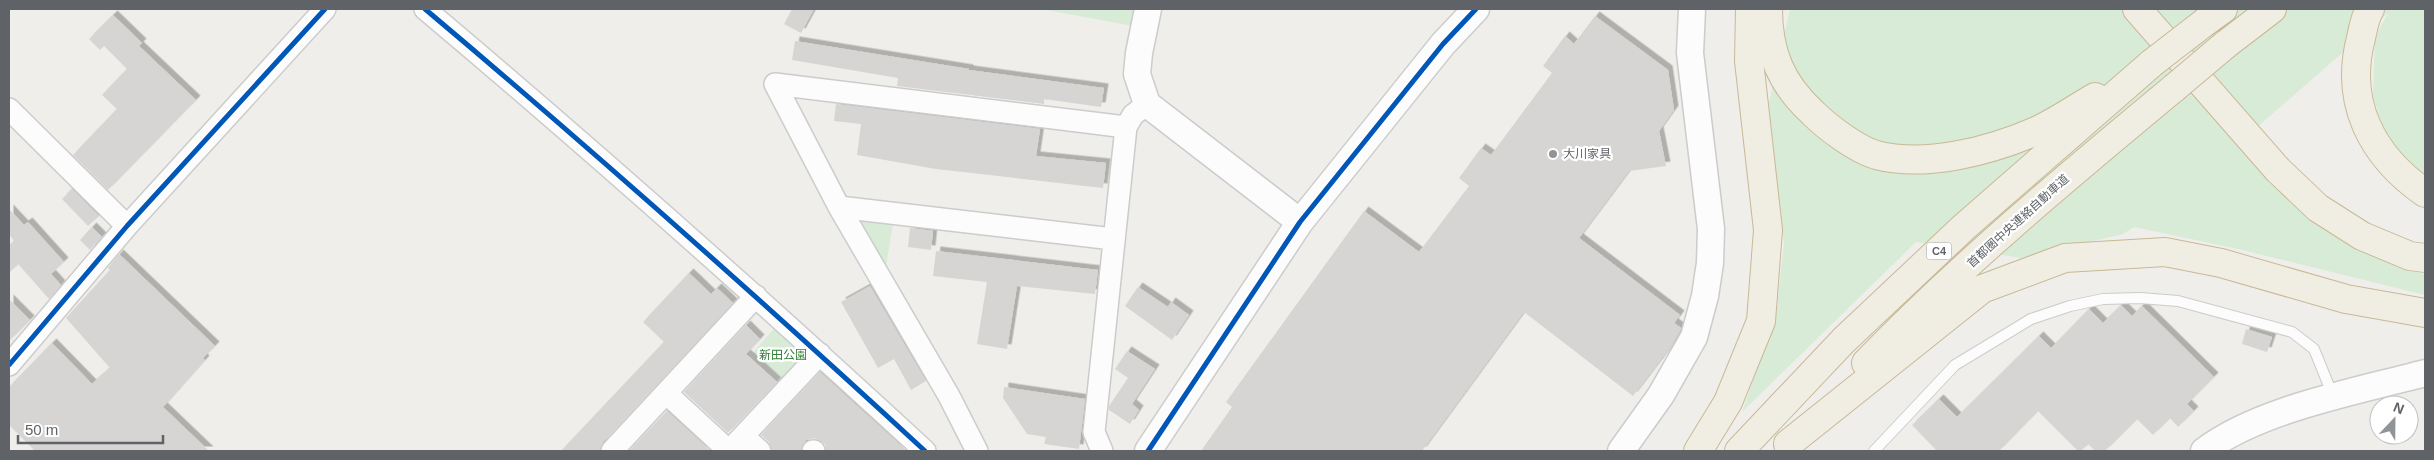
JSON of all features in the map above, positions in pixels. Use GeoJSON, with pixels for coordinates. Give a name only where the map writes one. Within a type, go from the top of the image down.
{"type":"FeatureCollection","features":[{"type":"Feature","properties":{"kind":"highway"},"geometry":{"type":"LineString","coordinates":[[1698,451],[1728,402],[1761,321],[1768,230],[1749,61],[1750,9]]}},
{"type":"Feature","properties":{"kind":"highway"},"geometry":{"type":"LineString","coordinates":[[1768,9],[1774,60],[1797,98],[1829,129],[1875,154],[1921,160],[1976,152],[2036,131],[2152,63]]}},
{"type":"Feature","properties":{"kind":"highway"},"geometry":{"type":"LineString","coordinates":[[2137,9],[2278,170],[2318,208],[2362,236],[2410,256],[2425,258]]}},
{"type":"Feature","properties":{"kind":"highway"},"geometry":{"type":"LineString","coordinates":[[2158,9],[2241,104],[2320,190],[2384,229],[2425,242]]}},
{"type":"Feature","properties":{"kind":"highway","name":"首都圏中央連絡自動車道"},"geometry":{"type":"LineString","coordinates":[[1785,448],[1903,325],[2027,210],[2272,9]]}},
{"type":"Feature","properties":{"kind":"highway"},"geometry":{"type":"LineString","coordinates":[[2370,9],[2354,62],[2360,106],[2375,144],[2403,178],[2425,194]]}},
{"type":"Feature","properties":{"kind":"highway","name":"C4"},"geometry":{"type":"LineString","coordinates":[[1739,451],[1865,320],[1964,227],[2152,63],[2214,15]]}},
{"type":"Feature","properties":{"kind":"highway"},"geometry":{"type":"LineString","coordinates":[[1785,448],[1982,289],[2065,258],[2165,252],[2221,263],[2346,299],[2425,314]]}},
{"type":"Feature","properties":{"kind":"street"},"geometry":{"type":"LineString","coordinates":[[9,365],[127,226],[325,9]]}},
{"type":"Feature","properties":{"kind":"street"},"geometry":{"type":"LineString","coordinates":[[424,9],[570,131],[756,296],[925,451]]}},
{"type":"Feature","properties":{"kind":"street"},"geometry":{"type":"LineString","coordinates":[[1148,9],[1138,52],[1137,74],[1147,104],[1300,222]]}},
{"type":"Feature","properties":{"kind":"street"},"geometry":{"type":"LineString","coordinates":[[1148,451],[1300,222],[1443,44],[1476,9]]}},
{"type":"Feature","properties":{"kind":"street"},"geometry":{"type":"LineString","coordinates":[[1622,451],[1661,394],[1694,337],[1705,296],[1710,263],[1711,229],[1690,52],[1692,9]]}},
{"type":"Feature","properties":{"kind":"street"},"geometry":{"type":"LineString","coordinates":[[977,451],[949,396],[839,207],[775,84],[1126,127]]}},
{"type":"Feature","properties":{"kind":"street"},"geometry":{"type":"LineString","coordinates":[[1102,451],[1094,432],[1126,127],[1133,114],[1147,104]]}},
{"type":"Feature","properties":{"kind":"street"},"geometry":{"type":"LineString","coordinates":[[9,109],[127,226]]}},
{"type":"Feature","properties":{"kind":"street"},"geometry":{"type":"LineString","coordinates":[[839,207],[1113,239]]}},
{"type":"Feature","properties":{"kind":"street"},"geometry":{"type":"LineString","coordinates":[[612,451],[756,296]]}},
{"type":"Feature","properties":{"kind":"street"},"geometry":{"type":"LineString","coordinates":[[734,446],[820,354]]}},
{"type":"Feature","properties":{"kind":"street"},"geometry":{"type":"LineString","coordinates":[[2204,451],[2221,438],[2268,417],[2425,373]]}},
{"type":"Feature","properties":{"kind":"street"},"geometry":{"type":"LineString","coordinates":[[666,393],[734,446],[760,451]]}},
{"type":"Feature","properties":{"kind":"lane"},"geometry":{"type":"LineString","coordinates":[[1874,451],[1955,365],[2031,318],[2070,306],[2103,299],[2140,298],[2178,301],[2292,332],[2314,349],[2334,398]]}},
{"type":"Feature","properties":{"kind":"green space"},"geometry":{"type":"Polygon","coordinates":[[[1041,9],[1137,9],[1133,26],[1041,9]]]}},
{"type":"Feature","properties":{"kind":"green space"},"geometry":{"type":"Polygon","coordinates":[[[1790,9],[2425,9],[2425,176],[2388,144],[2373,96],[2375,37],[2388,13],[2240,142],[2266,175],[2305,215],[2362,246],[2425,275],[2425,295],[2238,249],[2134,227],[2123,234],[2022,258],[1916,242],[1742,412],[1776,316],[1784,243],[1768,107],[1790,9]]]}},
{"type":"Feature","properties":{"kind":"green space"},"geometry":{"type":"Polygon","coordinates":[[[853,217],[893,223],[885,273],[853,217]]]}},
{"type":"Feature","properties":{"kind":"green space","name":"新田公園"},"geometry":{"type":"Polygon","coordinates":[[[776,326],[802,348],[804,358],[785,380],[753,353],[776,326]]]}},
{"type":"Feature","properties":{"kind":"building"},"geometry":{"type":"Polygon","coordinates":[[[792,9],[814,9],[801,33],[784,24],[792,9]]]}},
{"type":"Feature","properties":{"kind":"building"},"geometry":{"type":"Polygon","coordinates":[[[113,15],[142,43],[139,46],[196,100],[108,190],[73,155],[117,109],[102,95],[127,69],[104,46],[100,50],[89,39],[113,15]]]}},
{"type":"Feature","properties":{"kind":"building"},"geometry":{"type":"Polygon","coordinates":[[[1595,16],[1668,70],[1674,110],[1659,131],[1666,166],[1629,171],[1579,238],[1680,315],[1674,323],[1681,328],[1672,345],[1633,396],[1524,312],[1422,451],[1201,451],[1232,407],[1226,402],[1364,211],[1419,252],[1469,186],[1459,178],[1481,148],[1491,155],[1552,73],[1543,66],[1565,36],[1574,44],[1595,16]]]}},
{"type":"Feature","properties":{"kind":"building"},"geometry":{"type":"Polygon","coordinates":[[[795,41],[969,70],[1104,88],[1101,107],[1044,99],[1044,104],[897,86],[898,78],[792,60],[795,41]]]}},
{"type":"Feature","properties":{"kind":"building"},"geometry":{"type":"Polygon","coordinates":[[[836,104],[1040,129],[1036,156],[1106,163],[1103,188],[936,169],[857,155],[861,124],[834,121],[836,104]]]}},
{"type":"Feature","properties":{"kind":"building"},"geometry":{"type":"Polygon","coordinates":[[[72,189],[99,216],[88,226],[62,199],[72,189]]]}},
{"type":"Feature","properties":{"kind":"building"},"geometry":{"type":"Polygon","coordinates":[[[9,209],[24,225],[28,222],[64,262],[51,274],[61,285],[49,299],[18,264],[9,273],[9,245],[14,241],[9,234],[9,209]]]}},
{"type":"Feature","properties":{"kind":"building"},"geometry":{"type":"Polygon","coordinates":[[[92,227],[102,237],[90,250],[80,240],[92,227]]]}},
{"type":"Feature","properties":{"kind":"building"},"geometry":{"type":"Polygon","coordinates":[[[910,228],[933,231],[931,250],[908,247],[910,228]]]}},
{"type":"Feature","properties":{"kind":"building"},"geometry":{"type":"Polygon","coordinates":[[[936,251],[1098,270],[1095,294],[1017,286],[1007,349],[977,344],[987,282],[933,276],[936,251]]]}},
{"type":"Feature","properties":{"kind":"building"},"geometry":{"type":"Polygon","coordinates":[[[119,254],[215,346],[163,407],[209,451],[35,451],[9,425],[9,387],[52,343],[92,384],[110,368],[66,318],[110,270],[108,268],[119,254]]]}},
{"type":"Feature","properties":{"kind":"building"},"geometry":{"type":"Polygon","coordinates":[[[689,273],[711,294],[717,288],[733,303],[603,442],[600,451],[561,451],[664,342],[643,322],[689,273]]]}},
{"type":"Feature","properties":{"kind":"building"},"geometry":{"type":"Polygon","coordinates":[[[870,286],[926,381],[911,390],[894,359],[878,368],[841,302],[870,286]]]}},
{"type":"Feature","properties":{"kind":"building"},"geometry":{"type":"Polygon","coordinates":[[[1138,287],[1168,307],[1171,302],[1189,315],[1172,340],[1125,306],[1138,287]]]}},
{"type":"Feature","properties":{"kind":"building"},"geometry":{"type":"Polygon","coordinates":[[[9,299],[30,320],[9,341],[9,299]]]}},
{"type":"Feature","properties":{"kind":"building"},"geometry":{"type":"Polygon","coordinates":[[[2121,305],[2132,316],[2142,306],[2214,377],[2187,404],[2194,411],[2178,427],[2170,418],[2153,435],[2137,419],[2105,451],[2095,451],[2088,444],[2081,451],[2078,451],[2038,411],[1999,451],[1937,451],[1912,425],[1939,399],[1957,417],[2039,336],[2051,348],[2089,309],[2103,323],[2121,305]]]}},
{"type":"Feature","properties":{"kind":"building"},"geometry":{"type":"Polygon","coordinates":[[[746,325],[760,339],[746,354],[777,382],[728,433],[684,392],[746,325]]]}},
{"type":"Feature","properties":{"kind":"building"},"geometry":{"type":"Polygon","coordinates":[[[2246,329],[2272,337],[2267,352],[2242,344],[2246,329]]]}},
{"type":"Feature","properties":{"kind":"building"},"geometry":{"type":"Polygon","coordinates":[[[1127,351],[1155,369],[1132,404],[1139,410],[1130,424],[1109,410],[1109,406],[1128,378],[1115,369],[1127,351]]]}},
{"type":"Feature","properties":{"kind":"building"},"geometry":{"type":"Polygon","coordinates":[[[820,372],[907,451],[826,451],[825,444],[814,438],[806,440],[801,451],[772,451],[769,442],[761,435],[820,372]]]}},
{"type":"Feature","properties":{"kind":"building"},"geometry":{"type":"Polygon","coordinates":[[[1004,387],[1085,399],[1079,449],[1044,444],[1046,437],[1027,434],[1003,398],[1004,387]]]}},
{"type":"Feature","properties":{"kind":"building"},"geometry":{"type":"Polygon","coordinates":[[[667,411],[711,451],[629,451],[667,411]]]}},
{"type":"Feature","properties":{"kind":"cycle path"},"geometry":{"type":"LineString","coordinates":[[9,365],[127,226],[325,9]]}},
{"type":"Feature","properties":{"kind":"cycle path"},"geometry":{"type":"LineString","coordinates":[[425,9],[677,227],[925,451]]}},
{"type":"Feature","properties":{"kind":"cycle path"},"geometry":{"type":"LineString","coordinates":[[1148,451],[1300,222],[1443,44],[1476,9]]}},
{"type":"Feature","properties":{"kind":"place","name":"大川家具"},"geometry":{"type":"Point","coordinates":[1553,154]}}]}
